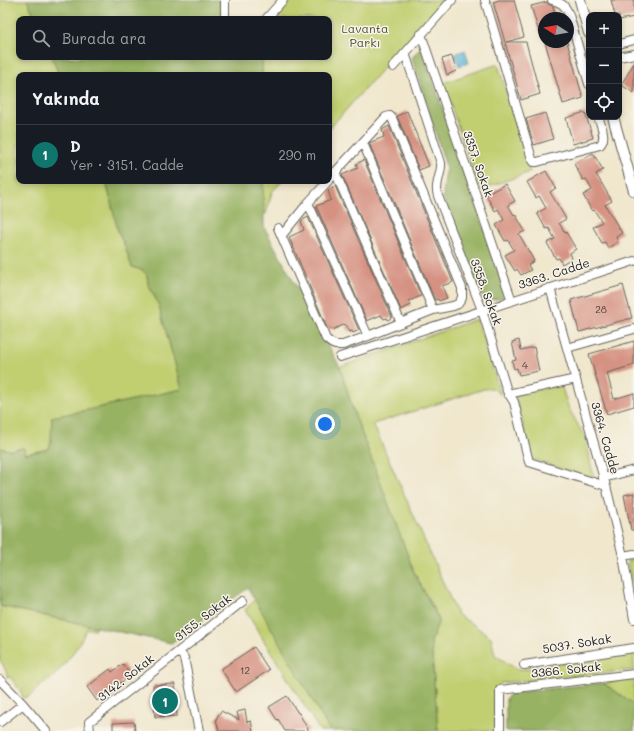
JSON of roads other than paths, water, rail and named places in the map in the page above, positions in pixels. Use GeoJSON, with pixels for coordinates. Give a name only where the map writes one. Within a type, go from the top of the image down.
{"type":"FeatureCollection","features":[{"type":"Feature","properties":{"kind":"street"},"geometry":{"type":"LineString","coordinates":[[225,0],[225,16]]}},
{"type":"Feature","properties":{"kind":"street"},"geometry":{"type":"LineString","coordinates":[[269,16],[283,0]]}},
{"type":"Feature","properties":{"kind":"street"},"geometry":{"type":"LineString","coordinates":[[393,67],[452,0]]}},
{"type":"Feature","properties":{"kind":"street"},"geometry":{"type":"LineString","coordinates":[[485,0],[534,162],[600,145],[603,143],[604,138],[599,120]]}},
{"type":"Feature","properties":{"kind":"street"},"geometry":{"type":"LineString","coordinates":[[552,0],[560,2],[566,7],[586,74]]}},
{"type":"Feature","properties":{"kind":"street"},"geometry":{"type":"LineString","coordinates":[[580,0],[586,22]]}},
{"type":"Feature","properties":{"kind":"street","name":"3357. Sokak"},"geometry":{"type":"LineString","coordinates":[[421,34],[512,301]]}},
{"type":"Feature","properties":{"kind":"street"},"geometry":{"type":"LineString","coordinates":[[622,43],[634,40]]}},
{"type":"Feature","properties":{"kind":"street","name":"3358. Sokak"},"geometry":{"type":"LineString","coordinates":[[405,53],[441,162],[437,189],[438,196],[482,310],[508,394],[514,402],[529,462],[606,486]]}},
{"type":"Feature","properties":{"kind":"street"},"geometry":{"type":"LineString","coordinates":[[622,56],[634,54]]}},
{"type":"Feature","properties":{"kind":"street"},"geometry":{"type":"LineString","coordinates":[[325,184],[280,231],[326,339],[335,345],[343,345],[433,310],[458,304],[462,298],[462,288],[392,118],[390,116],[386,117],[332,175]]}},
{"type":"Feature","properties":{"kind":"street"},"geometry":{"type":"LineString","coordinates":[[614,120],[634,191]]}},
{"type":"Feature","properties":{"kind":"street"},"geometry":{"type":"LineString","coordinates":[[363,143],[433,310]]}},
{"type":"Feature","properties":{"kind":"street"},"geometry":{"type":"LineString","coordinates":[[335,172],[401,323]]}},
{"type":"Feature","properties":{"kind":"street"},"geometry":{"type":"LineString","coordinates":[[308,203],[368,336]]}},
{"type":"Feature","properties":{"kind":"street","name":"3363. Cadde"},"geometry":{"type":"LineString","coordinates":[[340,357],[634,261]]}},
{"type":"Feature","properties":{"kind":"street","name":"3364. Cadde"},"geometry":{"type":"LineString","coordinates":[[550,288],[604,478],[623,556],[634,619]]}},
{"type":"Feature","properties":{"kind":"street"},"geometry":{"type":"LineString","coordinates":[[567,348],[634,329]]}},
{"type":"Feature","properties":{"kind":"street"},"geometry":{"type":"LineString","coordinates":[[508,394],[576,379]]}},
{"type":"Feature","properties":{"kind":"street"},"geometry":{"type":"LineString","coordinates":[[604,478],[634,470]]}},
{"type":"Feature","properties":{"kind":"street"},"geometry":{"type":"LineString","coordinates":[[623,556],[634,554]]}},
{"type":"Feature","properties":{"kind":"street","name":"3155. Sokak"},"geometry":{"type":"LineString","coordinates":[[178,653],[244,601]]}},
{"type":"Feature","properties":{"kind":"street","name":"5037. Sokak"},"geometry":{"type":"LineString","coordinates":[[524,665],[634,648]]}},
{"type":"Feature","properties":{"kind":"street"},"geometry":{"type":"LineString","coordinates":[[178,653],[184,658],[199,731]]}},
{"type":"Feature","properties":{"kind":"street","name":"3142. Sokak"},"geometry":{"type":"LineString","coordinates":[[89,727],[178,653]]}},
{"type":"Feature","properties":{"kind":"street","name":"3366. Sokak"},"geometry":{"type":"LineString","coordinates":[[500,731],[500,690],[634,674]]}},
{"type":"Feature","properties":{"kind":"street"},"geometry":{"type":"LineString","coordinates":[[0,680],[46,731]]}},
{"type":"Feature","properties":{"kind":"street"},"geometry":{"type":"LineString","coordinates":[[0,722],[23,704]]}},
{"type":"Feature","properties":{"kind":"water"},"geometry":{"type":"Polygon","coordinates":[[[465,50],[469,63],[459,66],[455,54],[465,50]]]}},
{"type":"Feature","properties":{"kind":"place","name":"D"},"geometry":{"type":"Point","coordinates":[165,701]}},
{"type":"Feature","properties":{"kind":"park label","name":"Lavanta Parkı"},"geometry":{"type":"Point","coordinates":[365,36]}}]}
